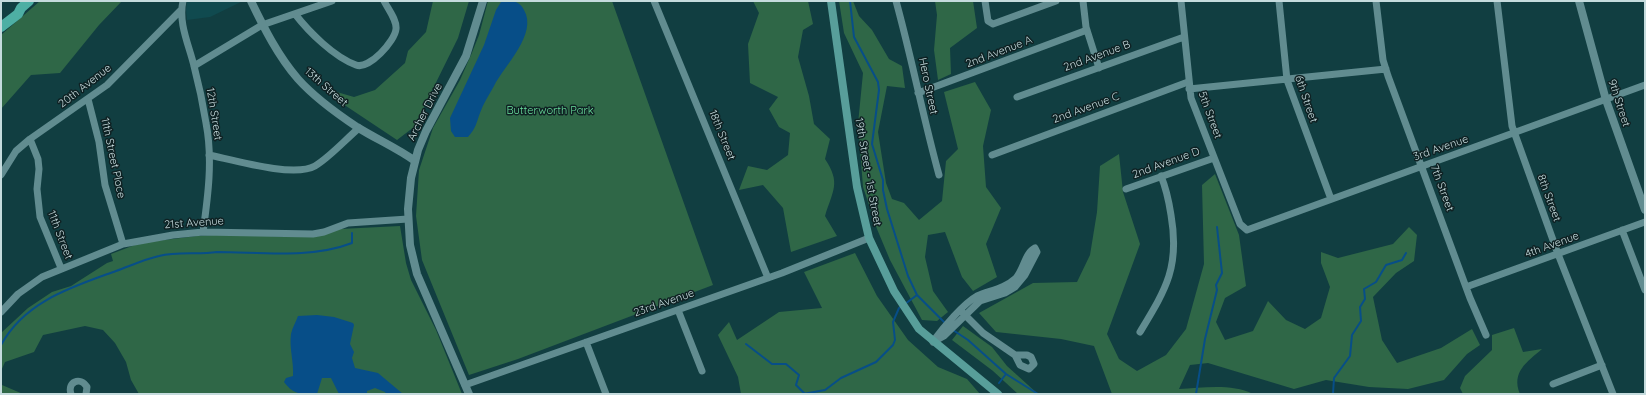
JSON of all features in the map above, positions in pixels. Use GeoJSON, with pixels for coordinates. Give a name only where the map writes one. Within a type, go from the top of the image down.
{"type":"FeatureCollection","features":[{"type":"Feature","properties":{"kind":"main road","name":"19th Street - 1st Street"},"geometry":{"type":"LineString","coordinates":[[831,1],[857,187],[869,238],[886,276],[900,301],[919,329],[998,394]]}},
{"type":"Feature","properties":{"kind":"main road"},"geometry":{"type":"LineString","coordinates":[[1,19],[25,4]]}},
{"type":"Feature","properties":{"kind":"main road"},"geometry":{"type":"LineString","coordinates":[[1,27],[18,14],[25,4]]}},
{"type":"Feature","properties":{"kind":"street","name":"12th Street"},"geometry":{"type":"LineString","coordinates":[[183,1],[181,10],[207,124],[210,176],[203,232]]}},
{"type":"Feature","properties":{"kind":"street","name":"13th Street"},"geometry":{"type":"LineString","coordinates":[[251,1],[262,25],[281,56],[298,78],[324,102],[359,128],[400,150],[415,161]]}},
{"type":"Feature","properties":{"kind":"street"},"geometry":{"type":"LineString","coordinates":[[194,66],[262,25],[332,1]]}},
{"type":"Feature","properties":{"kind":"street"},"geometry":{"type":"LineString","coordinates":[[295,14],[305,27],[335,53],[356,65],[362,66],[372,62],[394,36],[396,30],[395,23],[384,1]]}},
{"type":"Feature","properties":{"kind":"street","name":"Archer Drive"},"geometry":{"type":"LineString","coordinates":[[469,394],[417,274],[410,245],[408,219],[410,184],[415,161],[426,131],[466,56],[483,1]]}},
{"type":"Feature","properties":{"kind":"street","name":"18th Street"},"geometry":{"type":"LineString","coordinates":[[654,1],[768,278]]}},
{"type":"Feature","properties":{"kind":"street","name":"Hero Street"},"geometry":{"type":"LineString","coordinates":[[896,1],[908,44],[918,94],[939,175]]}},
{"type":"Feature","properties":{"kind":"street"},"geometry":{"type":"LineString","coordinates":[[985,1],[989,23],[994,24],[1056,1]]}},
{"type":"Feature","properties":{"kind":"street"},"geometry":{"type":"LineString","coordinates":[[1083,1],[1087,30],[1099,68]]}},
{"type":"Feature","properties":{"kind":"street","name":"5th Street"},"geometry":{"type":"LineString","coordinates":[[1181,1],[1189,86],[1214,158],[1240,224],[1244,229]]}},
{"type":"Feature","properties":{"kind":"street","name":"6th Street"},"geometry":{"type":"LineString","coordinates":[[1278,1],[1287,80],[1331,199]]}},
{"type":"Feature","properties":{"kind":"street","name":"7th Street"},"geometry":{"type":"LineString","coordinates":[[1376,1],[1383,60],[1466,287],[1486,335]]}},
{"type":"Feature","properties":{"kind":"street","name":"8th Street"},"geometry":{"type":"LineString","coordinates":[[1497,1],[1514,134],[1558,254],[1614,394]]}},
{"type":"Feature","properties":{"kind":"street","name":"9th Street"},"geometry":{"type":"LineString","coordinates":[[1579,1],[1606,100],[1645,210]]}},
{"type":"Feature","properties":{"kind":"street","name":"20th Avenue"},"geometry":{"type":"LineString","coordinates":[[1,175],[16,151],[30,139],[88,100],[115,78],[181,10]]}},
{"type":"Feature","properties":{"kind":"street","name":"2nd Avenue A"},"geometry":{"type":"LineString","coordinates":[[918,94],[1087,30]]}},
{"type":"Feature","properties":{"kind":"street","name":"2nd Avenue B"},"geometry":{"type":"LineString","coordinates":[[1017,97],[1184,37]]}},
{"type":"Feature","properties":{"kind":"street","name":"2nd Avenue C"},"geometry":{"type":"LineString","coordinates":[[992,155],[1189,86],[1287,80],[1386,69]]}},
{"type":"Feature","properties":{"kind":"street","name":"3rd Avenue"},"geometry":{"type":"LineString","coordinates":[[1244,229],[1254,229],[1331,199],[1645,86]]}},
{"type":"Feature","properties":{"kind":"street","name":"11th Street Place"},"geometry":{"type":"LineString","coordinates":[[88,100],[99,142],[105,186],[123,244]]}},
{"type":"Feature","properties":{"kind":"street"},"geometry":{"type":"LineString","coordinates":[[209,155],[276,169],[305,170],[320,162],[359,128]]}},
{"type":"Feature","properties":{"kind":"street","name":"11th Street"},"geometry":{"type":"LineString","coordinates":[[30,139],[38,159],[39,169],[37,189],[40,217],[61,268]]}},
{"type":"Feature","properties":{"kind":"street","name":"2nd Avenue D"},"geometry":{"type":"LineString","coordinates":[[1126,189],[1214,158]]}},
{"type":"Feature","properties":{"kind":"street"},"geometry":{"type":"LineString","coordinates":[[1140,332],[1159,300],[1174,258],[1174,232],[1170,206],[1161,176]]}},
{"type":"Feature","properties":{"kind":"street","name":"21st Avenue"},"geometry":{"type":"LineString","coordinates":[[1,312],[32,282],[61,268],[123,244],[173,235],[203,232],[314,234],[348,223],[408,219]]}},
{"type":"Feature","properties":{"kind":"street","name":"4th Avenue"},"geometry":{"type":"LineString","coordinates":[[1466,287],[1645,222]]}},
{"type":"Feature","properties":{"kind":"street"},"geometry":{"type":"LineString","coordinates":[[1622,230],[1645,290]]}},
{"type":"Feature","properties":{"kind":"street","name":"23rd Avenue"},"geometry":{"type":"LineString","coordinates":[[465,385],[768,278],[869,238]]}},
{"type":"Feature","properties":{"kind":"street"},"geometry":{"type":"LineString","coordinates":[[933,342],[942,330],[980,301],[1005,294],[1015,287],[1025,275],[1036,252],[1035,248],[1031,250],[1021,271],[1011,282],[1001,289],[972,299],[963,313]]}},
{"type":"Feature","properties":{"kind":"street"},"geometry":{"type":"LineString","coordinates":[[678,310],[702,371]]}},
{"type":"Feature","properties":{"kind":"street"},"geometry":{"type":"LineString","coordinates":[[963,313],[983,333],[1015,355]]}},
{"type":"Feature","properties":{"kind":"street"},"geometry":{"type":"LineString","coordinates":[[586,342],[606,394]]}},
{"type":"Feature","properties":{"kind":"street"},"geometry":{"type":"LineString","coordinates":[[1553,384],[1602,365]]}},
{"type":"Feature","properties":{"kind":"street"},"geometry":{"type":"LineString","coordinates":[[71,394],[70,387],[72,384],[79,381],[87,387],[86,394]]}},
{"type":"Feature","properties":{"kind":"shaded area"},"geometry":{"type":"Polygon","coordinates":[[[187,1],[243,1],[210,17],[187,20],[187,1]]]}},
{"type":"Feature","properties":{"kind":"green space"},"geometry":{"type":"Polygon","coordinates":[[[40,1],[122,1],[99,25],[60,73],[31,75],[1,109],[1,35],[40,1]]]}},
{"type":"Feature","properties":{"kind":"green space"},"geometry":{"type":"Polygon","coordinates":[[[433,1],[469,1],[458,38],[414,127],[397,140],[343,104],[330,90],[354,97],[375,90],[405,63],[408,51],[426,32],[433,1]]]}},
{"type":"Feature","properties":{"kind":"green space","name":"Butterworth Park"},"geometry":{"type":"Polygon","coordinates":[[[488,1],[612,1],[713,285],[518,359],[469,375],[422,260],[416,216],[419,170],[433,128],[460,80],[471,55],[479,35],[488,1]]]}},
{"type":"Feature","properties":{"kind":"green space"},"geometry":{"type":"Polygon","coordinates":[[[753,1],[808,1],[813,24],[803,30],[798,57],[809,96],[814,124],[830,139],[825,159],[833,174],[834,187],[825,216],[837,236],[791,252],[783,208],[763,185],[739,190],[748,166],[767,170],[788,155],[790,133],[779,127],[769,109],[778,97],[750,83],[748,44],[759,13],[753,1]]]}},
{"type":"Feature","properties":{"kind":"green space"},"geometry":{"type":"Polygon","coordinates":[[[839,1],[853,1],[859,16],[872,30],[889,59],[902,66],[905,88],[887,86],[878,132],[886,183],[892,199],[904,203],[919,220],[942,201],[946,161],[958,149],[944,92],[975,82],[991,110],[983,146],[986,187],[1001,208],[986,244],[997,277],[973,291],[962,277],[945,232],[928,235],[925,257],[933,291],[948,312],[937,321],[922,320],[890,260],[877,229],[863,187],[858,124],[863,73],[844,33],[839,1]]]}},
{"type":"Feature","properties":{"kind":"green space"},"geometry":{"type":"Polygon","coordinates":[[[935,1],[973,1],[977,28],[950,48],[951,74],[938,80],[934,50],[937,15],[935,1]]]}},
{"type":"Feature","properties":{"kind":"green space"},"geometry":{"type":"Polygon","coordinates":[[[1119,154],[1123,192],[1140,244],[1107,334],[1119,359],[1137,371],[1166,355],[1186,329],[1204,264],[1202,185],[1215,174],[1239,235],[1246,286],[1225,298],[1216,322],[1225,340],[1253,331],[1268,301],[1286,320],[1305,329],[1321,318],[1330,287],[1321,263],[1321,252],[1338,258],[1393,244],[1409,227],[1417,235],[1414,261],[1396,273],[1373,297],[1382,340],[1397,363],[1441,348],[1472,329],[1480,345],[1467,354],[1444,380],[1408,389],[1369,387],[1326,380],[1294,389],[1208,363],[1190,365],[1179,389],[1226,387],[1235,388],[1253,394],[1112,394],[1094,346],[1061,339],[996,332],[979,313],[1033,283],[1077,282],[1090,255],[1097,212],[1100,166],[1119,154]]]}},
{"type":"Feature","properties":{"kind":"green space"},"geometry":{"type":"Polygon","coordinates":[[[400,226],[406,263],[411,280],[436,330],[462,394],[139,394],[131,380],[126,362],[115,343],[103,330],[85,326],[43,335],[34,352],[5,362],[1,371],[1,333],[28,308],[52,292],[71,286],[107,263],[113,261],[111,254],[140,243],[197,236],[231,234],[290,237],[340,229],[400,226]]]}},
{"type":"Feature","properties":{"kind":"green space"},"geometry":{"type":"Polygon","coordinates":[[[855,253],[877,296],[908,340],[938,367],[967,379],[980,394],[741,394],[738,377],[718,335],[729,322],[737,340],[779,312],[822,308],[804,272],[855,253]]]}},
{"type":"Feature","properties":{"kind":"green space"},"geometry":{"type":"Polygon","coordinates":[[[963,326],[992,347],[1007,366],[1038,394],[1018,394],[993,371],[952,340],[963,326]]]}},
{"type":"Feature","properties":{"kind":"green space"},"geometry":{"type":"Polygon","coordinates":[[[1514,328],[1523,352],[1542,349],[1526,363],[1519,374],[1518,386],[1520,394],[1463,394],[1460,388],[1465,376],[1492,350],[1492,335],[1514,328]]]}},
{"type":"Feature","properties":{"kind":"green space"},"geometry":{"type":"Polygon","coordinates":[[[1,380],[2,385],[23,394],[1,394],[1,380]]]}},
{"type":"Feature","properties":{"kind":"water"},"geometry":{"type":"Polygon","coordinates":[[[501,2],[517,2],[521,5],[527,19],[527,29],[518,50],[486,100],[473,131],[468,137],[455,137],[451,131],[450,118],[484,45],[496,10],[501,2]]]}},
{"type":"Feature","properties":{"kind":"water"},"geometry":{"type":"Polygon","coordinates":[[[317,315],[334,317],[353,323],[354,325],[350,344],[354,352],[352,358],[355,368],[378,373],[403,394],[386,394],[385,392],[375,388],[367,391],[367,394],[339,394],[331,378],[322,378],[317,394],[294,392],[284,382],[286,378],[293,376],[291,334],[293,327],[298,316],[317,315]]]}},
{"type":"Feature","properties":{"kind":"waterway"},"geometry":{"type":"LineString","coordinates":[[850,1],[854,37],[878,82],[879,90],[872,144],[883,180],[883,190],[887,209],[908,276],[917,295],[945,323]]}},
{"type":"Feature","properties":{"kind":"waterway"},"geometry":{"type":"LineString","coordinates":[[1196,394],[1205,339],[1217,290],[1216,285],[1222,273],[1217,227]]}},
{"type":"Feature","properties":{"kind":"waterway"},"geometry":{"type":"LineString","coordinates":[[1,345],[11,330],[36,306],[83,283],[148,259],[181,253],[217,252],[285,254],[320,251],[352,243],[352,233]]}},
{"type":"Feature","properties":{"kind":"waterway"},"geometry":{"type":"LineString","coordinates":[[1333,394],[1334,378],[1350,356],[1352,335],[1361,321],[1360,307],[1365,299],[1364,289],[1376,282],[1386,265],[1402,260],[1406,253]]}},
{"type":"Feature","properties":{"kind":"waterway"},"geometry":{"type":"LineString","coordinates":[[905,304],[917,295]]}},
{"type":"Feature","properties":{"kind":"waterway"},"geometry":{"type":"LineString","coordinates":[[803,394],[825,390],[841,378],[876,362],[893,345],[895,340],[893,322],[899,308],[902,306]]}},
{"type":"Feature","properties":{"kind":"waterway"},"geometry":{"type":"LineString","coordinates":[[953,330],[968,340],[1006,374],[1038,394]]}},
{"type":"Feature","properties":{"kind":"waterway"},"geometry":{"type":"LineString","coordinates":[[746,344],[772,364],[786,364],[799,375],[796,385],[804,393]]}},
{"type":"Feature","properties":{"kind":"waterway"},"geometry":{"type":"LineString","coordinates":[[999,383],[1006,374]]}},
{"type":"Feature","properties":{"kind":"waterway"},"geometry":{"type":"LineString","coordinates":[[1191,394],[1204,394]]}}]}
